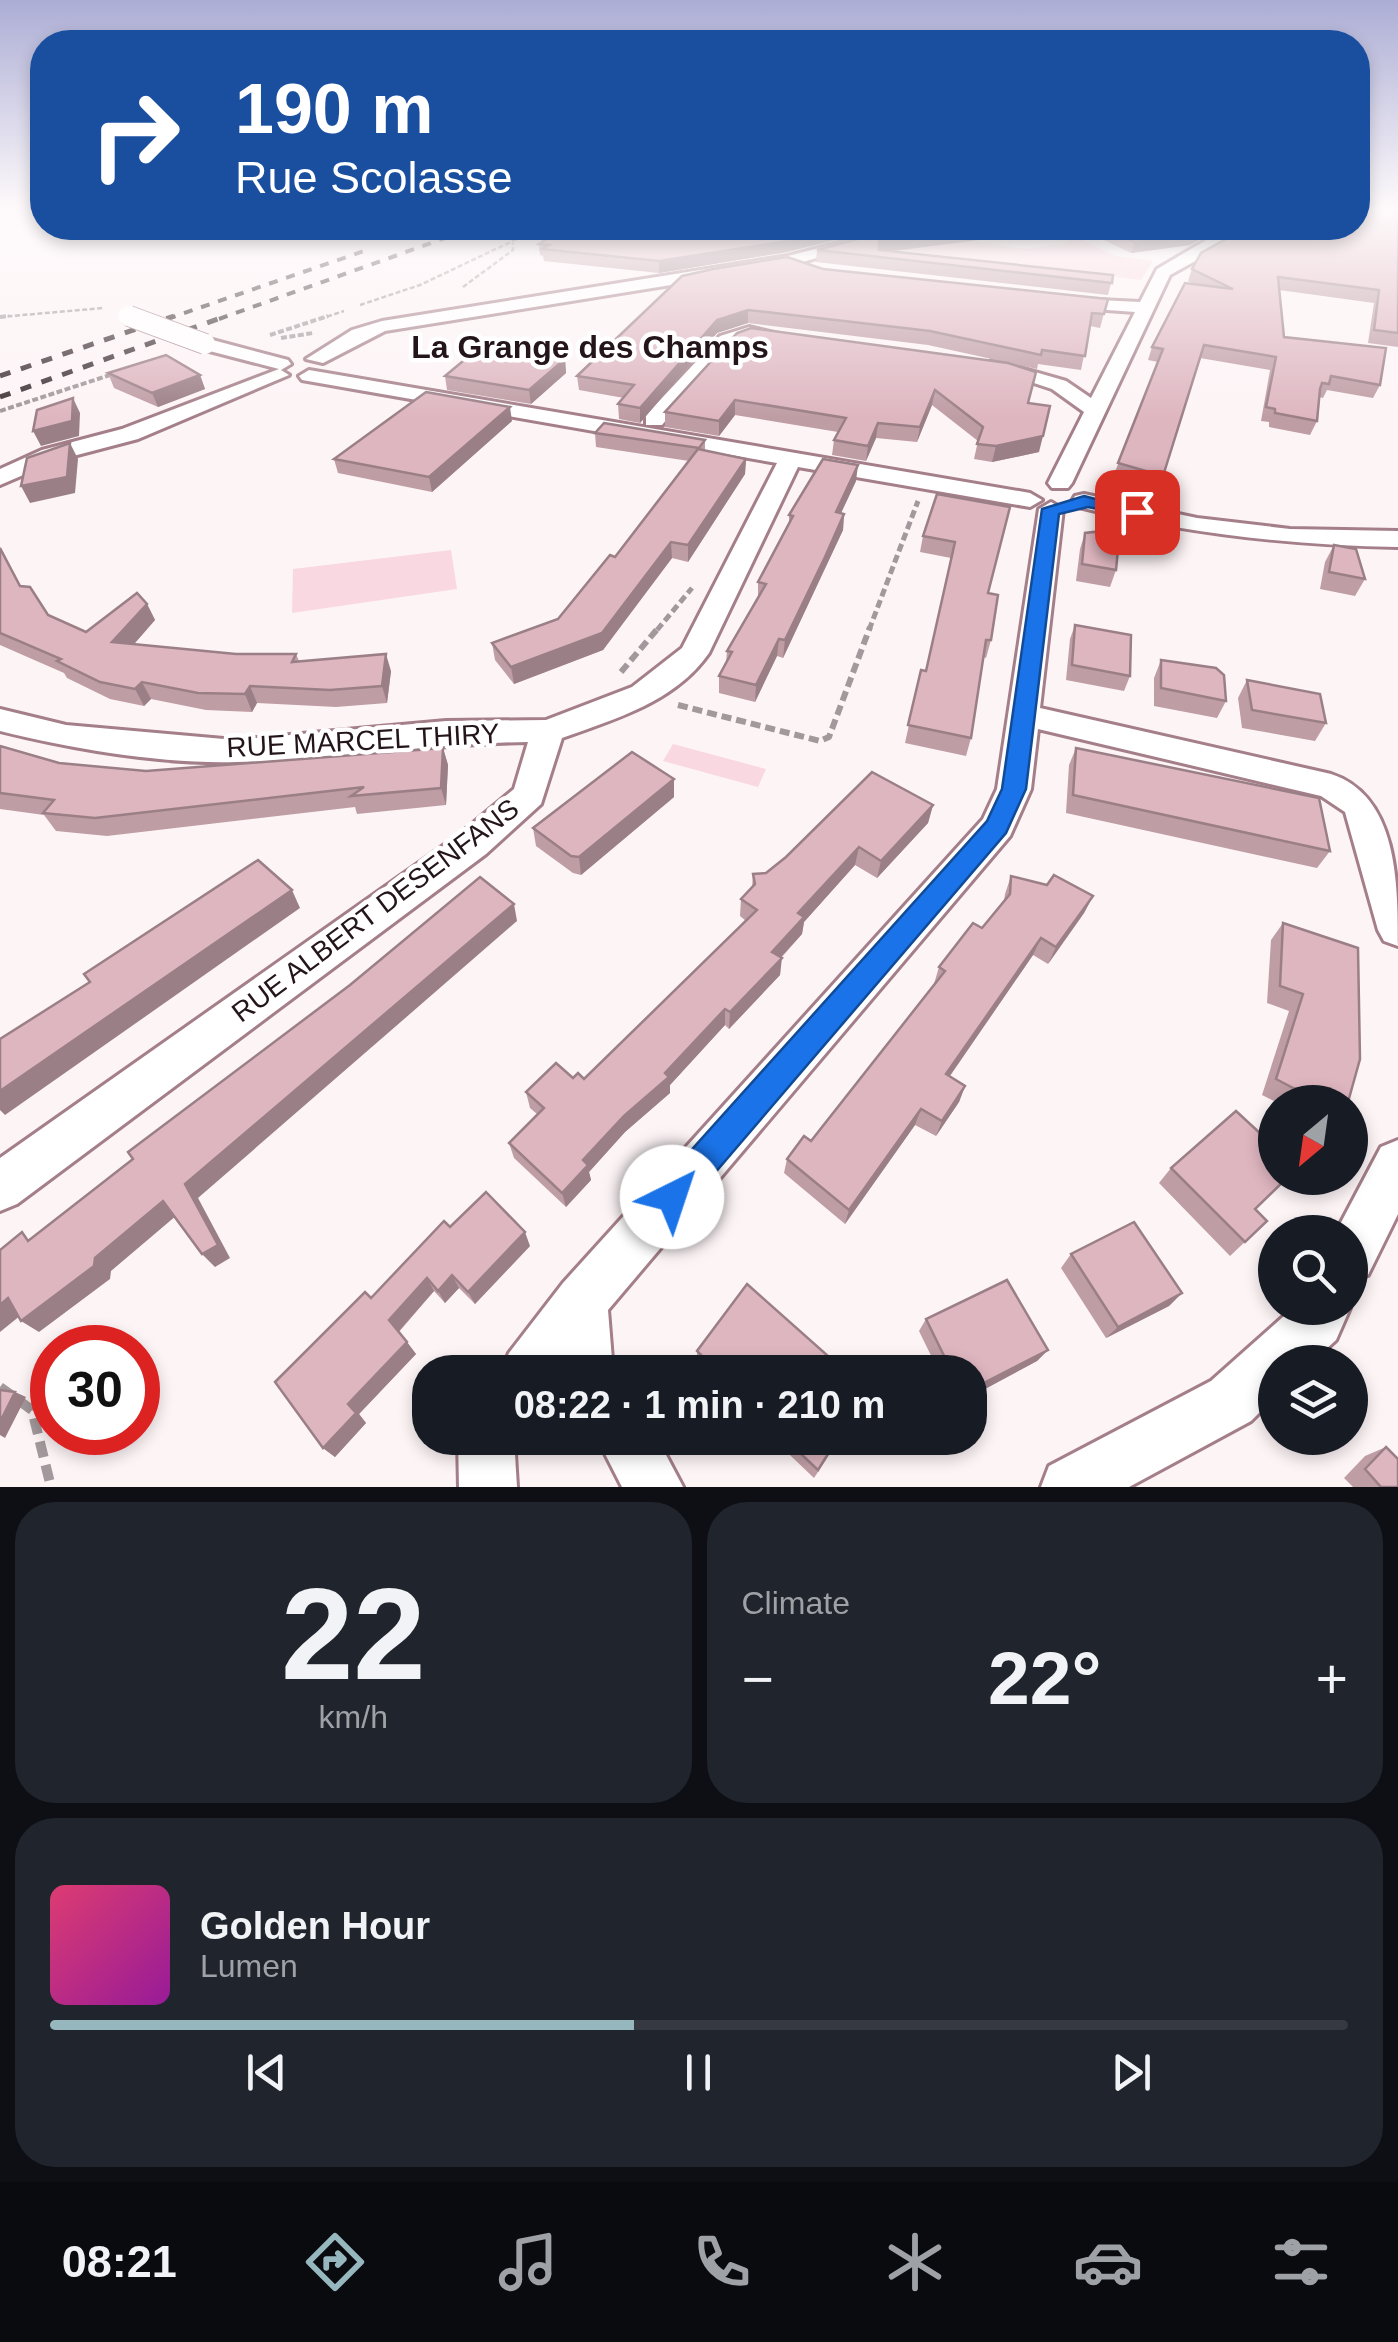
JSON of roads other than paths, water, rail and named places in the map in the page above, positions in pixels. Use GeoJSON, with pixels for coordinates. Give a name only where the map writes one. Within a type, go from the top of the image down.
{"type":"FeatureCollection","features":[{"type":"Feature","properties":{"kind":"street"},"geometry":{"type":"LineString","coordinates":[[317,367],[358,334],[382,326],[678,279]]}},
{"type":"Feature","properties":{"kind":"street"},"geometry":{"type":"LineString","coordinates":[[541,1355],[581,1301],[997,826],[1014,789],[1052,495],[1097,412],[1159,279]]}},
{"type":"Feature","properties":{"kind":"street"},"geometry":{"type":"LineString","coordinates":[[1050,301],[1144,308]]}},
{"type":"Feature","properties":{"kind":"street"},"geometry":{"type":"LineString","coordinates":[[126,314],[280,370]]}},
{"type":"Feature","properties":{"kind":"street"},"geometry":{"type":"LineString","coordinates":[[654,420],[736,334],[807,340]]}},
{"type":"Feature","properties":{"kind":"street"},"geometry":{"type":"LineString","coordinates":[[979,364],[1058,385],[1097,412]]}},
{"type":"Feature","properties":{"kind":"street"},"geometry":{"type":"LineString","coordinates":[[317,367],[791,458],[1052,495]]}},
{"type":"Feature","properties":{"kind":"street"},"geometry":{"type":"LineString","coordinates":[[0,478],[50,455],[130,434],[280,370],[317,367],[654,420],[1197,525],[1290,538],[1398,539]]}},
{"type":"Feature","properties":{"kind":"street"},"geometry":{"type":"LineString","coordinates":[[548,731],[649,695],[694,653],[791,458]]}},
{"type":"Feature","properties":{"kind":"street"},"geometry":{"type":"LineString","coordinates":[[1024,716],[1332,786],[1359,804],[1373,835],[1398,930]]}},
{"type":"Feature","properties":{"kind":"street","name":"RUE MARCEL THIRY"},"geometry":{"type":"LineString","coordinates":[[0,720],[66,736],[235,751],[446,732],[548,731]]}},
{"type":"Feature","properties":{"kind":"street","name":"RUE ALBERT DESENFANS"},"geometry":{"type":"LineString","coordinates":[[0,1187],[473,844],[528,794],[548,731]]}},
{"type":"Feature","properties":{"kind":"street"},"geometry":{"type":"LineString","coordinates":[[1368,1222],[1398,1164]]}},
{"type":"Feature","properties":{"kind":"street"},"geometry":{"type":"LineString","coordinates":[[581,1301],[585,1355]]}},
{"type":"Feature","properties":{"kind":"street"},"geometry":{"type":"LineString","coordinates":[[1070,1487],[1231,1401],[1313,1325]]}},
{"type":"Feature","properties":{"kind":"street"},"geometry":{"type":"LineString","coordinates":[[487,1455],[488,1487]]}},
{"type":"Feature","properties":{"kind":"street"},"geometry":{"type":"LineString","coordinates":[[635,1455],[654,1487]]}},
{"type":"Feature","properties":{"kind":"railway"},"geometry":{"type":"LineString","coordinates":[[167,319],[282,279]]}},
{"type":"Feature","properties":{"kind":"railway"},"geometry":{"type":"LineString","coordinates":[[219,319],[330,279]]}},
{"type":"Feature","properties":{"kind":"railway"},"geometry":{"type":"LineString","coordinates":[[0,376],[174,316]]}},
{"type":"Feature","properties":{"kind":"railway"},"geometry":{"type":"LineString","coordinates":[[0,397],[226,316]]}},
{"type":"Feature","properties":{"kind":"district","name":"La Grange des Champs"},"geometry":{"type":"Point","coordinates":[590,347]}}]}
